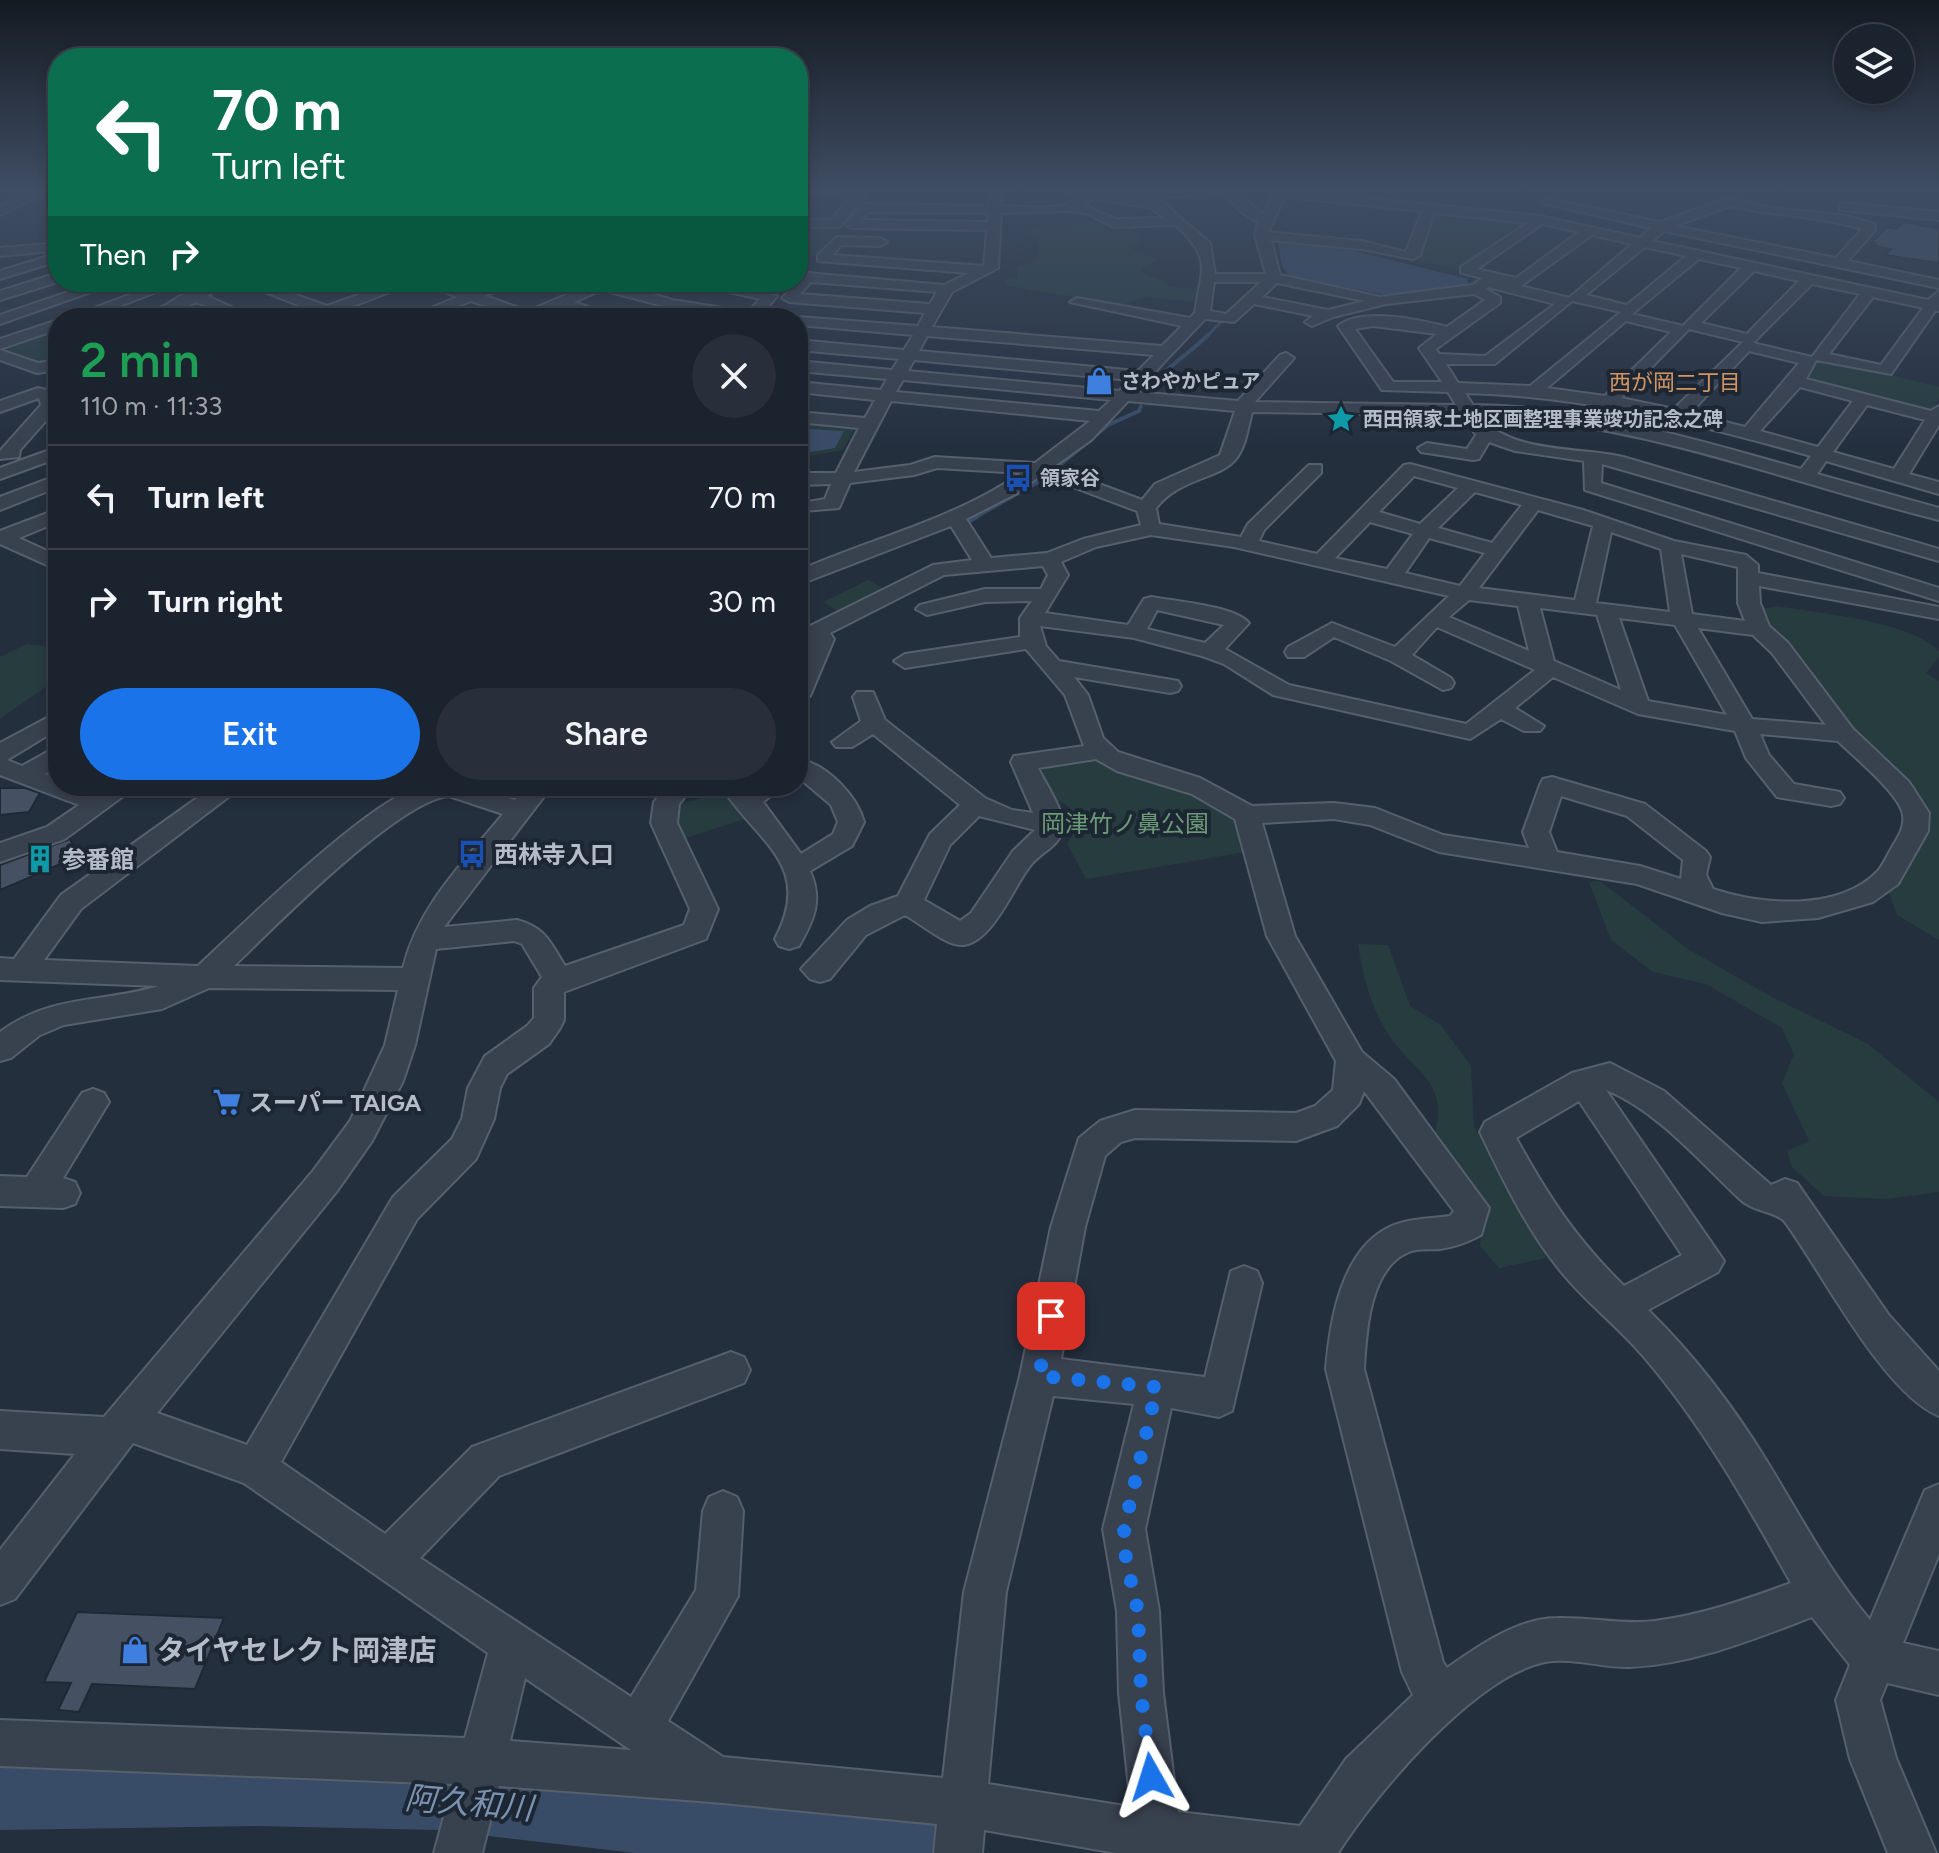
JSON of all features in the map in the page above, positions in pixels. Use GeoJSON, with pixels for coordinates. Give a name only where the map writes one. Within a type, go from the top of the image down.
{"type":"FeatureCollection","features":[{"type":"Feature","properties":{"kind":"street"},"geometry":{"type":"LineString","coordinates":[[812,277],[946,289],[974,277]]}},
{"type":"Feature","properties":{"kind":"street"},"geometry":{"type":"LineString","coordinates":[[1496,277],[1518,283],[1526,277]]}},
{"type":"Feature","properties":{"kind":"street"},"geometry":{"type":"LineString","coordinates":[[1598,277],[1575,297],[1630,310],[1668,277]]}},
{"type":"Feature","properties":{"kind":"street"},"geometry":{"type":"LineString","coordinates":[[1739,277],[1690,325],[1750,339],[1809,279]]}},
{"type":"Feature","properties":{"kind":"street"},"geometry":{"type":"LineString","coordinates":[[1802,277],[1936,303],[1885,371],[1819,356],[1869,292]]}},
{"type":"Feature","properties":{"kind":"street"},"geometry":{"type":"LineString","coordinates":[[1908,277],[1939,284]]}},
{"type":"Feature","properties":{"kind":"street"},"geometry":{"type":"LineString","coordinates":[[808,575],[955,517],[1041,469],[1105,417],[1139,376],[1198,319],[1208,278],[1274,278],[1386,300]]}},
{"type":"Feature","properties":{"kind":"street"},"geometry":{"type":"LineString","coordinates":[[1077,302],[1198,319],[1229,319],[1274,278]]}},
{"type":"Feature","properties":{"kind":"street"},"geometry":{"type":"LineString","coordinates":[[0,296],[48,280]]}},
{"type":"Feature","properties":{"kind":"street"},"geometry":{"type":"LineString","coordinates":[[1312,322],[1328,314],[1386,300],[1476,289],[1486,282],[1566,302],[1489,361],[1434,359]]}},
{"type":"Feature","properties":{"kind":"street"},"geometry":{"type":"LineString","coordinates":[[810,507],[832,504],[852,456],[946,289]]}},
{"type":"Feature","properties":{"kind":"street"},"geometry":{"type":"LineString","coordinates":[[1476,289],[1495,300],[1427,348],[1467,410],[1488,435],[1515,446],[1593,455],[1939,555]]}},
{"type":"Feature","properties":{"kind":"street"},"geometry":{"type":"LineString","coordinates":[[0,320],[83,292]]}},
{"type":"Feature","properties":{"kind":"street"},"geometry":{"type":"LineString","coordinates":[[103,308],[149,292]]}},
{"type":"Feature","properties":{"kind":"street"},"geometry":{"type":"LineString","coordinates":[[170,308],[199,292]]}},
{"type":"Feature","properties":{"kind":"street"},"geometry":{"type":"LineString","coordinates":[[275,292],[319,308]]}},
{"type":"Feature","properties":{"kind":"street"},"geometry":{"type":"LineString","coordinates":[[368,292],[374,294]]}},
{"type":"Feature","properties":{"kind":"street"},"geometry":{"type":"LineString","coordinates":[[335,308],[380,292]]}},
{"type":"Feature","properties":{"kind":"street"},"geometry":{"type":"LineString","coordinates":[[459,292],[506,308]]}},
{"type":"Feature","properties":{"kind":"street"},"geometry":{"type":"LineString","coordinates":[[440,308],[483,292]]}},
{"type":"Feature","properties":{"kind":"street"},"geometry":{"type":"LineString","coordinates":[[549,308],[584,292]]}},
{"type":"Feature","properties":{"kind":"street"},"geometry":{"type":"LineString","coordinates":[[633,292],[696,308]]}},
{"type":"Feature","properties":{"kind":"street"},"geometry":{"type":"LineString","coordinates":[[748,292],[770,296],[760,308]]}},
{"type":"Feature","properties":{"kind":"street"},"geometry":{"type":"LineString","coordinates":[[794,292],[789,298],[934,309]]}},
{"type":"Feature","properties":{"kind":"street"},"geometry":{"type":"LineString","coordinates":[[192,295],[224,308]]}},
{"type":"Feature","properties":{"kind":"street"},"geometry":{"type":"LineString","coordinates":[[1251,299],[1328,314]]}},
{"type":"Feature","properties":{"kind":"street"},"geometry":{"type":"LineString","coordinates":[[561,302],[580,308]]}},
{"type":"Feature","properties":{"kind":"street"},"geometry":{"type":"LineString","coordinates":[[1535,390],[1623,316],[1682,330],[1609,401]]}},
{"type":"Feature","properties":{"kind":"street"},"geometry":{"type":"LineString","coordinates":[[1451,333],[1409,321],[1365,321],[1346,326],[1388,387],[1535,390],[1609,401],[1678,415],[1939,488]]}},
{"type":"Feature","properties":{"kind":"street"},"geometry":{"type":"LineString","coordinates":[[808,322],[1164,351]]}},
{"type":"Feature","properties":{"kind":"street"},"geometry":{"type":"LineString","coordinates":[[0,344],[48,327]]}},
{"type":"Feature","properties":{"kind":"street"},"geometry":{"type":"LineString","coordinates":[[808,346],[1139,376]]}},
{"type":"Feature","properties":{"kind":"street"},"geometry":{"type":"LineString","coordinates":[[1678,415],[1746,346],[1809,361],[1796,381],[1747,435]]}},
{"type":"Feature","properties":{"kind":"street"},"geometry":{"type":"LineString","coordinates":[[0,355],[44,366]]}},
{"type":"Feature","properties":{"kind":"street"},"geometry":{"type":"LineString","coordinates":[[1146,508],[1162,488],[1227,459],[1233,449],[1248,397],[1286,358]]}},
{"type":"Feature","properties":{"kind":"street"},"geometry":{"type":"LineString","coordinates":[[0,376],[44,366]]}},
{"type":"Feature","properties":{"kind":"street"},"geometry":{"type":"LineString","coordinates":[[38,393],[44,366]]}},
{"type":"Feature","properties":{"kind":"street"},"geometry":{"type":"LineString","coordinates":[[808,367],[1244,407],[1533,413],[1624,427],[1939,514]]}},
{"type":"Feature","properties":{"kind":"street"},"geometry":{"type":"LineString","coordinates":[[1796,381],[1937,414],[1898,477]]}},
{"type":"Feature","properties":{"kind":"street"},"geometry":{"type":"LineString","coordinates":[[808,388],[1105,417]]}},
{"type":"Feature","properties":{"kind":"street"},"geometry":{"type":"LineString","coordinates":[[0,407],[38,393],[48,396]]}},
{"type":"Feature","properties":{"kind":"street"},"geometry":{"type":"LineString","coordinates":[[1762,540],[1863,399]]}},
{"type":"Feature","properties":{"kind":"street"},"geometry":{"type":"LineString","coordinates":[[13,453],[6,455],[48,408]]}},
{"type":"Feature","properties":{"kind":"street"},"geometry":{"type":"LineString","coordinates":[[808,418],[869,424]]}},
{"type":"Feature","properties":{"kind":"street"},"geometry":{"type":"LineString","coordinates":[[1427,448],[1473,455],[1479,441],[1488,435]]}},
{"type":"Feature","properties":{"kind":"street"},"geometry":{"type":"LineString","coordinates":[[0,474],[48,447]]}},
{"type":"Feature","properties":{"kind":"street"},"geometry":{"type":"LineString","coordinates":[[1593,455],[1592,486],[1939,595]]}},
{"type":"Feature","properties":{"kind":"street"},"geometry":{"type":"LineString","coordinates":[[808,462],[852,456]]}},
{"type":"Feature","properties":{"kind":"street"},"geometry":{"type":"LineString","coordinates":[[808,478],[874,477],[914,470],[935,462],[1041,469],[1146,508]]}},
{"type":"Feature","properties":{"kind":"street"},"geometry":{"type":"LineString","coordinates":[[1248,543],[1255,528],[1315,469]]}},
{"type":"Feature","properties":{"kind":"street"},"geometry":{"type":"LineString","coordinates":[[1247,815],[1334,811],[1375,817],[1439,843],[1545,857],[1640,875],[1762,912],[1818,908],[1863,895],[1888,877],[1915,831],[1916,813],[1900,788],[1845,734],[1780,648],[1759,629],[1749,603],[1748,565],[1739,559],[1670,546],[1534,502],[1410,469],[1323,559]]}},
{"type":"Feature","properties":{"kind":"street"},"geometry":{"type":"LineString","coordinates":[[0,504],[48,485]]}},
{"type":"Feature","properties":{"kind":"street"},"geometry":{"type":"LineString","coordinates":[[1393,576],[1426,529],[1471,486]]}},
{"type":"Feature","properties":{"kind":"street"},"geometry":{"type":"LineString","coordinates":[[1399,656],[1434,618],[1465,593],[1534,502]]}},
{"type":"Feature","properties":{"kind":"street"},"geometry":{"type":"LineString","coordinates":[[1146,508],[1151,529]]}},
{"type":"Feature","properties":{"kind":"street"},"geometry":{"type":"LineString","coordinates":[[1364,514],[1498,551]]}},
{"type":"Feature","properties":{"kind":"street"},"geometry":{"type":"LineString","coordinates":[[955,517],[984,564]]}},
{"type":"Feature","properties":{"kind":"street"},"geometry":{"type":"LineString","coordinates":[[1,538],[48,519]]}},
{"type":"Feature","properties":{"kind":"street"},"geometry":{"type":"LineString","coordinates":[[1603,523],[1595,610],[1638,706]]}},
{"type":"Feature","properties":{"kind":"street"},"geometry":{"type":"LineString","coordinates":[[808,636],[876,608],[940,569],[1050,559],[1090,543],[1151,529],[1248,543],[1465,593],[1759,629]]}},
{"type":"Feature","properties":{"kind":"street"},"geometry":{"type":"LineString","coordinates":[[1,538],[48,559]]}},
{"type":"Feature","properties":{"kind":"street"},"geometry":{"type":"LineString","coordinates":[[1670,546],[1682,619],[1744,725],[1758,758],[1786,791],[1831,798]]}},
{"type":"Feature","properties":{"kind":"street"},"geometry":{"type":"LineString","coordinates":[[1040,630],[1058,575],[1050,559]]}},
{"type":"Feature","properties":{"kind":"street"},"geometry":{"type":"LineString","coordinates":[[1750,578],[1939,613]]}},
{"type":"Feature","properties":{"kind":"street"},"geometry":{"type":"LineString","coordinates":[[927,609],[967,597],[1008,591],[1040,630],[1083,707],[1088,733],[1099,751],[1116,762],[1175,778],[1233,804],[1247,815],[1281,936],[1351,1061],[1383,1088],[1472,1208],[1469,1224],[1454,1233],[1398,1240],[1368,1271],[1347,1329],[1345,1369],[1424,1672],[1442,1700]]}},
{"type":"Feature","properties":{"kind":"street"},"geometry":{"type":"LineString","coordinates":[[1527,601],[1547,666]]}},
{"type":"Feature","properties":{"kind":"street"},"geometry":{"type":"LineString","coordinates":[[1134,632],[1151,603],[1211,614],[1238,623],[1210,651]]}},
{"type":"Feature","properties":{"kind":"street"},"geometry":{"type":"LineString","coordinates":[[1434,618],[1638,706],[1667,714],[1744,725],[1845,734]]}},
{"type":"Feature","properties":{"kind":"street"},"geometry":{"type":"LineString","coordinates":[[1296,652],[1332,629],[1399,656],[1443,683]]}},
{"type":"Feature","properties":{"kind":"street"},"geometry":{"type":"LineString","coordinates":[[1040,630],[1161,685],[1170,641]]}},
{"type":"Feature","properties":{"kind":"street"},"geometry":{"type":"LineString","coordinates":[[905,661],[1040,630],[1134,632],[1232,659],[1281,690],[1470,732],[1547,666]]}},
{"type":"Feature","properties":{"kind":"street"},"geometry":{"type":"LineString","coordinates":[[808,636],[823,639],[808,673]]}},
{"type":"Feature","properties":{"kind":"street"},"geometry":{"type":"LineString","coordinates":[[865,697],[874,723],[976,804],[1006,819],[1026,823],[1050,822]]}},
{"type":"Feature","properties":{"kind":"street"},"geometry":{"type":"LineString","coordinates":[[1498,709],[1532,726]]}},
{"type":"Feature","properties":{"kind":"street"},"geometry":{"type":"LineString","coordinates":[[844,742],[874,723]]}},
{"type":"Feature","properties":{"kind":"street"},"geometry":{"type":"LineString","coordinates":[[0,754],[48,725]]}},
{"type":"Feature","properties":{"kind":"street"},"geometry":{"type":"LineString","coordinates":[[815,969],[820,971],[846,934],[885,908],[908,904],[962,935],[981,920],[1022,857],[1047,837],[1050,822],[1023,762],[1099,751]]}},
{"type":"Feature","properties":{"kind":"street"},"geometry":{"type":"LineString","coordinates":[[25,775],[48,760]]}},
{"type":"Feature","properties":{"kind":"street"},"geometry":{"type":"LineString","coordinates":[[0,766],[48,784]]}},
{"type":"Feature","properties":{"kind":"street"},"geometry":{"type":"LineString","coordinates":[[794,867],[825,856],[844,838],[850,822],[850,814],[842,802],[808,771]]}},
{"type":"Feature","properties":{"kind":"street"},"geometry":{"type":"LineString","coordinates":[[1545,857],[1536,832],[1552,785],[1636,810],[1697,857],[1693,875],[1702,896]]}},
{"type":"Feature","properties":{"kind":"street"},"geometry":{"type":"LineString","coordinates":[[80,796],[99,803]]}},
{"type":"Feature","properties":{"kind":"street"},"geometry":{"type":"LineString","coordinates":[[0,853],[56,833],[110,796]]}},
{"type":"Feature","properties":{"kind":"street"},"geometry":{"type":"LineString","coordinates":[[11,969],[71,902],[217,796]]}},
{"type":"Feature","properties":{"kind":"street"},"geometry":{"type":"LineString","coordinates":[[0,1049],[29,1027],[60,1014],[162,998],[205,977],[286,899],[393,810],[419,796]]}},
{"type":"Feature","properties":{"kind":"street"},"geometry":{"type":"LineString","coordinates":[[475,796],[521,811]]}},
{"type":"Feature","properties":{"kind":"street"},"geometry":{"type":"LineString","coordinates":[[0,1584],[119,1429],[325,1181],[361,1131],[387,1081],[400,1045],[424,940],[436,915],[532,796]]}},
{"type":"Feature","properties":{"kind":"street"},"geometry":{"type":"LineString","coordinates":[[256,1468],[405,1208],[464,1149],[478,1119],[484,1088],[496,1065],[538,1035],[549,1020],[549,988],[558,980],[696,932],[704,909],[664,823],[667,802],[672,796]]}},
{"type":"Feature","properties":{"kind":"street"},"geometry":{"type":"LineString","coordinates":[[754,796],[804,891],[804,908],[789,939]]}},
{"type":"Feature","properties":{"kind":"street"},"geometry":{"type":"LineString","coordinates":[[908,904],[939,840],[976,804]]}},
{"type":"Feature","properties":{"kind":"street"},"geometry":{"type":"LineString","coordinates":[[424,940],[517,930],[532,937],[558,980]]}},
{"type":"Feature","properties":{"kind":"street"},"geometry":{"type":"LineString","coordinates":[[11,969],[205,977],[415,979]]}},
{"type":"Feature","properties":{"kind":"street"},"geometry":{"type":"LineString","coordinates":[[961,1825],[985,1592],[1039,1376],[1068,1227],[1091,1148],[1111,1131],[1135,1124],[1296,1127],[1326,1116],[1348,1095],[1351,1061]]}},
{"type":"Feature","properties":{"kind":"street"},"geometry":{"type":"LineString","coordinates":[[1939,1397],[1906,1367],[1875,1330],[1789,1200],[1761,1197],[1653,1100],[1610,1076],[1583,1082],[1522,1121],[1496,1132],[1540,1215],[1573,1260],[1621,1306],[1701,1399],[1751,1472],[1820,1593],[1873,1658],[1939,1673]]}},
{"type":"Feature","properties":{"kind":"street"},"geometry":{"type":"LineString","coordinates":[[1583,1082],[1706,1261],[1621,1306]]}},
{"type":"Feature","properties":{"kind":"street"},"geometry":{"type":"LineString","coordinates":[[0,1191],[49,1192],[93,1102]]}},
{"type":"Feature","properties":{"kind":"street"},"geometry":{"type":"LineString","coordinates":[[1039,1376],[1157,1387],[1219,1398],[1244,1283]]}},
{"type":"Feature","properties":{"kind":"street"},"geometry":{"type":"LineString","coordinates":[[388,1561],[486,1461],[731,1370]]}},
{"type":"Feature","properties":{"kind":"street"},"geometry":{"type":"LineString","coordinates":[[1157,1387],[1124,1529],[1126,1560],[1138,1611],[1141,1693],[1157,1833]]}},
{"type":"Feature","properties":{"kind":"street"},"geometry":{"type":"LineString","coordinates":[[0,1430],[119,1429],[256,1468],[388,1561],[716,1780]]}},
{"type":"Feature","properties":{"kind":"street"},"geometry":{"type":"LineString","coordinates":[[1912,1853],[1873,1759],[1858,1700],[1939,1504]]}},
{"type":"Feature","properties":{"kind":"street"},"geometry":{"type":"LineString","coordinates":[[638,1728],[717,1596],[723,1511]]}},
{"type":"Feature","properties":{"kind":"street"},"geometry":{"type":"LineString","coordinates":[[0,1743],[716,1780],[961,1825],[1087,1826],[1157,1833],[1248,1848],[1316,1852],[1369,1768],[1442,1700],[1511,1652],[1548,1640],[1632,1645],[1662,1640],[1744,1621],[1820,1593]]}},
{"type":"Feature","properties":{"kind":"street"},"geometry":{"type":"LineString","coordinates":[[460,1846],[512,1644]]}},
{"type":"Feature","properties":{"kind":"green space"},"geometry":{"type":"Polygon","coordinates":[[[1154,277],[1170,287],[1199,289],[1199,302],[1144,297],[1123,305],[1008,286],[1004,280],[1154,277]]]}},
{"type":"Feature","properties":{"kind":"green space"},"geometry":{"type":"Polygon","coordinates":[[[48,330],[48,364],[0,349],[48,330]]]}},
{"type":"Feature","properties":{"kind":"green space"},"geometry":{"type":"Polygon","coordinates":[[[1821,358],[1939,387],[1939,399],[1931,411],[1803,379],[1821,358]]]}},
{"type":"Feature","properties":{"kind":"green space"},"geometry":{"type":"Polygon","coordinates":[[[808,423],[855,427],[843,450],[808,456],[808,423]]]}},
{"type":"Feature","properties":{"kind":"green space"},"geometry":{"type":"Polygon","coordinates":[[[868,580],[888,591],[843,614],[823,602],[868,580]]]}},
{"type":"Feature","properties":{"kind":"green space"},"geometry":{"type":"Polygon","coordinates":[[[1777,606],[1886,625],[1908,632],[1939,651],[1939,657],[1926,673],[1939,681],[1939,940],[1897,915],[1888,890],[1921,821],[1765,622],[1761,609],[1777,606]]]}},
{"type":"Feature","properties":{"kind":"green space"},"geometry":{"type":"Polygon","coordinates":[[[27,644],[48,647],[48,685],[0,719],[0,657],[27,644]]]}},
{"type":"Feature","properties":{"kind":"green space","name":"岡津竹ノ鼻公園"},"geometry":{"type":"Polygon","coordinates":[[[1094,760],[1192,791],[1210,800],[1237,822],[1246,852],[1086,879],[1067,844],[1076,830],[1072,810],[1062,802],[1049,804],[1036,770],[1094,760]]]}},
{"type":"Feature","properties":{"kind":"green space"},"geometry":{"type":"Polygon","coordinates":[[[710,796],[734,796],[754,816],[680,840],[669,823],[675,805],[710,796]]]}},
{"type":"Feature","properties":{"kind":"green space"},"geometry":{"type":"Polygon","coordinates":[[[1600,881],[1688,949],[1768,995],[1868,1044],[1939,1102],[1939,1192],[1887,1199],[1824,1196],[1792,1167],[1787,1151],[1809,1141],[1782,1083],[1794,1054],[1782,1028],[1706,984],[1653,972],[1611,940],[1589,882],[1600,881]]]}},
{"type":"Feature","properties":{"kind":"green space"},"geometry":{"type":"Polygon","coordinates":[[[1358,944],[1388,945],[1410,1006],[1441,1025],[1471,1066],[1474,1127],[1545,1240],[1545,1258],[1499,1268],[1480,1246],[1483,1207],[1434,1137],[1438,1117],[1433,1089],[1381,1022],[1368,990],[1358,944]]]}},
{"type":"Feature","properties":{"kind":"water"},"geometry":{"type":"Polygon","coordinates":[[[1294,277],[1468,279],[1467,285],[1387,295],[1294,277]]]}},
{"type":"Feature","properties":{"kind":"water"},"geometry":{"type":"Polygon","coordinates":[[[808,429],[844,431],[835,448],[808,452],[808,429]]]}},
{"type":"Feature","properties":{"kind":"building"},"geometry":{"type":"Polygon","coordinates":[[[0,788],[25,788],[40,793],[29,812],[0,815],[0,788]]]}},
{"type":"Feature","properties":{"kind":"building","name":"参番館"},"geometry":{"type":"Polygon","coordinates":[[[70,839],[79,856],[0,890],[0,865],[70,839]]]}},
{"type":"Feature","properties":{"kind":"building","name":"タイヤセレクト岡津店"},"geometry":{"type":"Polygon","coordinates":[[[77,1612],[224,1618],[195,1689],[92,1684],[79,1712],[58,1710],[71,1683],[44,1682],[77,1612]]]}},
{"type":"Feature","properties":{"kind":"waterway"},"geometry":{"type":"LineString","coordinates":[[1208,335],[1221,322]]}},
{"type":"Feature","properties":{"kind":"waterway"},"geometry":{"type":"LineString","coordinates":[[1147,390],[1208,335]]}},
{"type":"Feature","properties":{"kind":"waterway"},"geometry":{"type":"LineString","coordinates":[[1055,469],[1108,425],[1139,411],[1141,406]]}},
{"type":"Feature","properties":{"kind":"waterway"},"geometry":{"type":"LineString","coordinates":[[972,519],[1038,482]]}},
{"type":"Feature","properties":{"kind":"waterway"},"geometry":{"type":"LineString","coordinates":[[972,519],[976,517]]}},
{"type":"Feature","properties":{"kind":"waterway"},"geometry":{"type":"LineString","coordinates":[[968,521],[972,519]]}},
{"type":"Feature","properties":{"kind":"waterway","name":"阿久和川"},"geometry":{"type":"LineString","coordinates":[[0,1797],[256,1793],[438,1797],[935,1853]]}},
{"type":"Feature","properties":{"kind":"place","name":"さわやかピュア"},"geometry":{"type":"Point","coordinates":[1099,381]}},
{"type":"Feature","properties":{"kind":"place","name":"西田領家土地区画整理事業竣功記念之碑"},"geometry":{"type":"Point","coordinates":[1341,419]}},
{"type":"Feature","properties":{"kind":"place","name":"領家谷"},"geometry":{"type":"Point","coordinates":[1018,478]}},
{"type":"Feature","properties":{"kind":"place","name":"西林寺入口"},"geometry":{"type":"Point","coordinates":[472,854]}},
{"type":"Feature","properties":{"kind":"place","name":"参番館"},"geometry":{"type":"Point","coordinates":[40,859]}},
{"type":"Feature","properties":{"kind":"place","name":"スーパー TAIGA"},"geometry":{"type":"Point","coordinates":[227,1102]}},
{"type":"Feature","properties":{"kind":"place","name":"タイヤセレクト岡津店"},"geometry":{"type":"Point","coordinates":[135,1650]}},
{"type":"Feature","properties":{"kind":"district","name":"西が岡二丁目"},"geometry":{"type":"Point","coordinates":[1675,382]}},
{"type":"Feature","properties":{"kind":"route"},"geometry":{"type":"LineString","coordinates":[[1051,1316],[1039,1376],[1157,1387],[1124,1529],[1126,1560],[1138,1611],[1141,1693],[1151,1777]]}}]}
